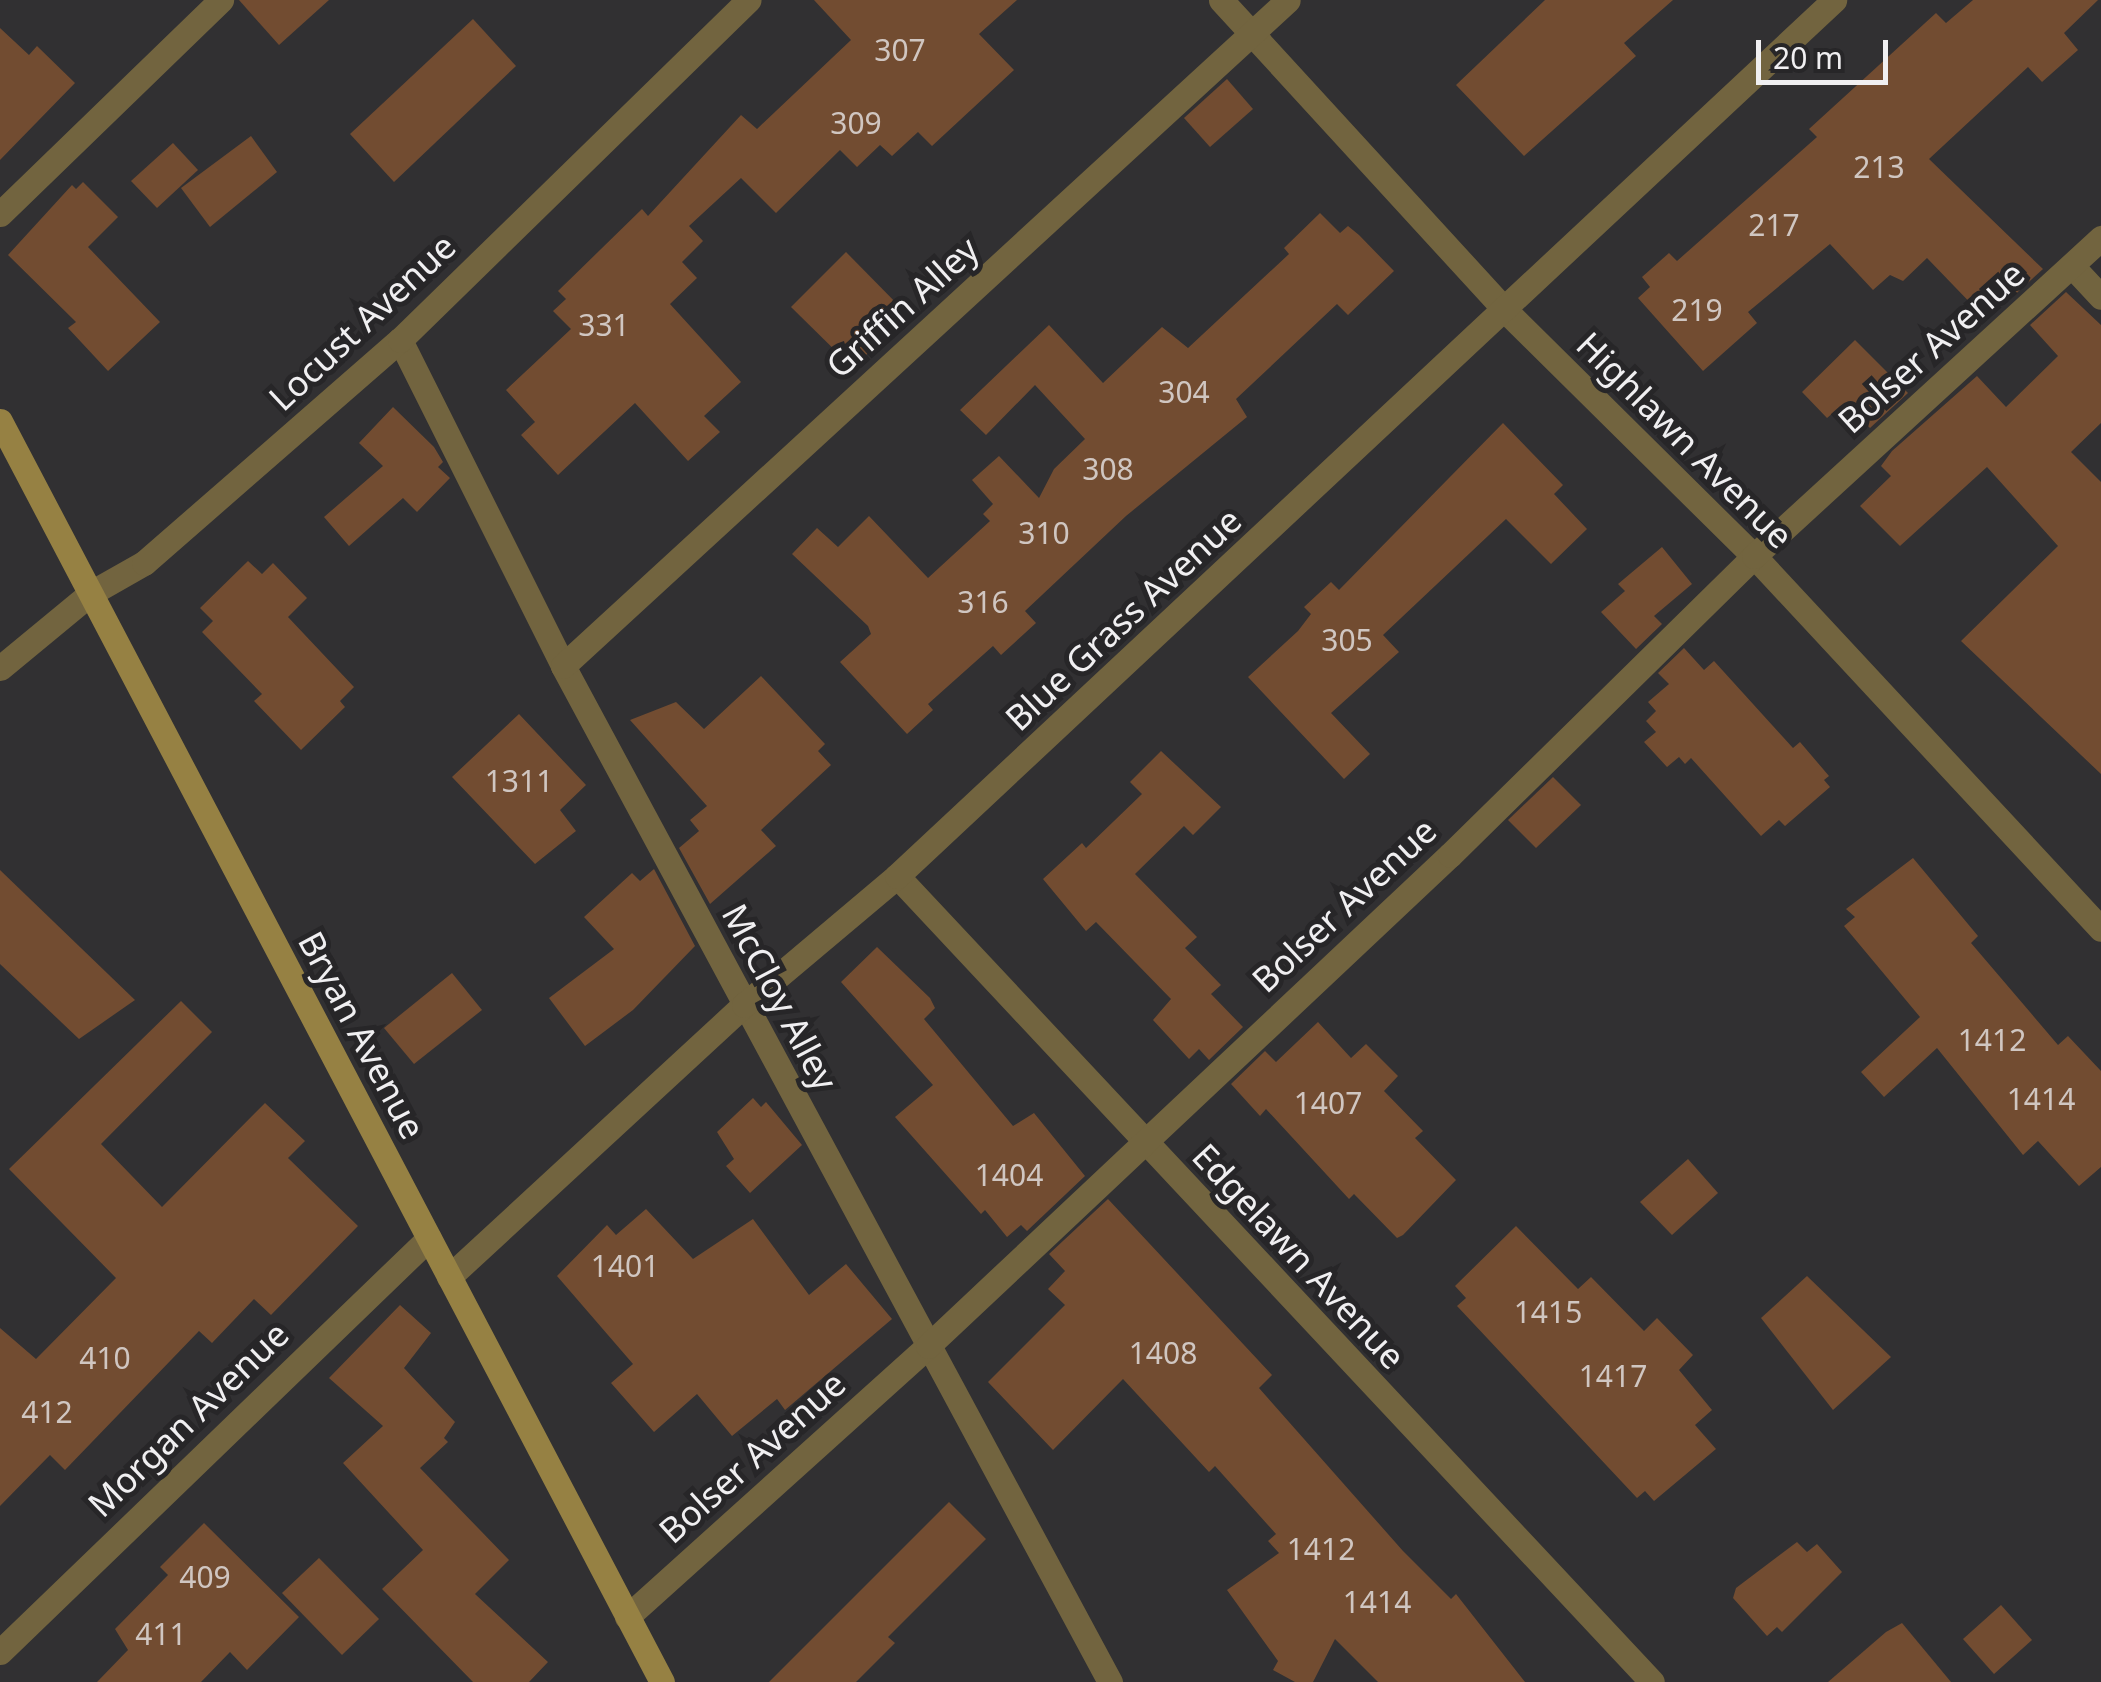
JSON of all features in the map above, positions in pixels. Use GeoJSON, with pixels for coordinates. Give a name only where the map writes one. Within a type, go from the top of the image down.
{"type":"FeatureCollection","features":[{"type":"Feature","properties":{"kind":"street"},"geometry":{"type":"LineString","coordinates":[[0,214],[221,0]]}},
{"type":"Feature","properties":{"kind":"street","name":"Locust Avenue"},"geometry":{"type":"LineString","coordinates":[[0,668],[91,593],[144,563],[400,340],[748,0]]}},
{"type":"Feature","properties":{"kind":"street","name":"Highlawn Avenue"},"geometry":{"type":"LineString","coordinates":[[1221,0],[1506,311],[1754,556],[2101,929]]}},
{"type":"Feature","properties":{"kind":"street","name":"Griffin Alley"},"geometry":{"type":"LineString","coordinates":[[563,666],[1288,0]]}},
{"type":"Feature","properties":{"kind":"street","name":"Blue Grass Avenue"},"geometry":{"type":"LineString","coordinates":[[449,1277],[744,1005],[896,876],[1506,311],[1834,0]]}},
{"type":"Feature","properties":{"kind":"street","name":"Bolser Avenue"},"geometry":{"type":"LineString","coordinates":[[628,1617],[928,1346],[1142,1139],[1450,855],[1754,556],[2101,238]]}},
{"type":"Feature","properties":{"kind":"street"},"geometry":{"type":"LineString","coordinates":[[2072,266],[2101,296]]}},
{"type":"Feature","properties":{"kind":"street","name":"McCloy Alley"},"geometry":{"type":"LineString","coordinates":[[400,340],[563,666],[1110,1682]]}},
{"type":"Feature","properties":{"kind":"street","name":"Bryan Avenue"},"geometry":{"type":"LineString","coordinates":[[0,422],[662,1682]]}},
{"type":"Feature","properties":{"kind":"street","name":"Edgelawn Avenue"},"geometry":{"type":"LineString","coordinates":[[896,876],[1652,1682]]}},
{"type":"Feature","properties":{"kind":"street","name":"Morgan Avenue"},"geometry":{"type":"LineString","coordinates":[[0,1652],[428,1238]]}},
{"type":"Feature","properties":{"kind":"building"},"geometry":{"type":"Polygon","coordinates":[[[239,0],[329,0],[279,45],[239,0]]]}},
{"type":"Feature","properties":{"kind":"building"},"geometry":{"type":"Polygon","coordinates":[[[814,0],[1017,0],[979,34],[1014,70],[932,146],[918,132],[892,156],[880,145],[857,167],[840,150],[776,213],[741,178],[689,226],[703,241],[682,262],[697,278],[670,304],[741,382],[704,416],[720,432],[688,461],[635,403],[558,475],[521,435],[535,422],[506,390],[571,329],[553,311],[566,299],[558,291],[642,209],[648,216],[741,115],[757,129],[851,40],[814,0]]]}},
{"type":"Feature","properties":{"kind":"building"},"geometry":{"type":"Polygon","coordinates":[[[1545,0],[1673,0],[1624,43],[1636,56],[1524,156],[1456,85],[1545,0]]]}},
{"type":"Feature","properties":{"kind":"building"},"geometry":{"type":"Polygon","coordinates":[[[1973,0],[2098,0],[2064,33],[2078,50],[2042,82],[2028,67],[1929,159],[2043,269],[2009,300],[2003,293],[1981,314],[1927,258],[1903,281],[1890,275],[1873,290],[1830,244],[1748,312],[1757,323],[1703,371],[1638,298],[1650,287],[1642,277],[1669,253],[1677,261],[1817,137],[1809,129],[1936,13],[1946,23],[1973,0]]]}},
{"type":"Feature","properties":{"kind":"building"},"geometry":{"type":"Polygon","coordinates":[[[473,19],[516,66],[394,182],[350,134],[473,19]]]}},
{"type":"Feature","properties":{"kind":"building"},"geometry":{"type":"Polygon","coordinates":[[[0,28],[29,55],[37,46],[75,83],[0,160],[0,28]]]}},
{"type":"Feature","properties":{"kind":"building"},"geometry":{"type":"Polygon","coordinates":[[[1227,79],[1253,109],[1210,147],[1184,118],[1227,79]]]}},
{"type":"Feature","properties":{"kind":"building"},"geometry":{"type":"Polygon","coordinates":[[[251,136],[277,172],[210,227],[181,188],[251,136]]]}},
{"type":"Feature","properties":{"kind":"building"},"geometry":{"type":"Polygon","coordinates":[[[173,143],[198,170],[157,208],[131,181],[173,143]]]}},
{"type":"Feature","properties":{"kind":"building"},"geometry":{"type":"Polygon","coordinates":[[[83,182],[118,217],[88,247],[160,322],[108,371],[68,328],[76,322],[8,255],[72,185],[76,189],[83,182]]]}},
{"type":"Feature","properties":{"kind":"building"},"geometry":{"type":"Polygon","coordinates":[[[1320,213],[1340,233],[1348,226],[1394,271],[1348,315],[1337,304],[1236,399],[1247,417],[1126,516],[1025,611],[1036,623],[1001,655],[993,646],[928,704],[933,710],[907,734],[840,662],[871,634],[868,626],[792,554],[817,528],[838,547],[869,516],[928,578],[990,521],[983,514],[993,504],[972,480],[999,456],[1039,498],[1054,469],[1085,439],[1035,385],[986,435],[960,410],[1049,325],[1103,383],[1162,327],[1188,348],[1289,254],[1284,248],[1320,213]]]}},
{"type":"Feature","properties":{"kind":"building"},"geometry":{"type":"Polygon","coordinates":[[[846,252],[907,314],[853,368],[791,307],[846,252]]]}},
{"type":"Feature","properties":{"kind":"building"},"geometry":{"type":"Polygon","coordinates":[[[2066,292],[2101,325],[2101,423],[2071,452],[2101,482],[2101,774],[1961,641],[2058,546],[1987,467],[1900,546],[1860,506],[1891,476],[1881,466],[1892,451],[1977,376],[2006,407],[2058,356],[2030,325],[2066,292]]]}},
{"type":"Feature","properties":{"kind":"building"},"geometry":{"type":"Polygon","coordinates":[[[1855,340],[1908,393],[1870,428],[1845,403],[1827,418],[1802,392],[1855,340]]]}},
{"type":"Feature","properties":{"kind":"building"},"geometry":{"type":"Polygon","coordinates":[[[393,407],[434,447],[443,462],[438,467],[450,478],[417,512],[403,498],[349,546],[324,517],[383,466],[359,443],[393,407]]]}},
{"type":"Feature","properties":{"kind":"building"},"geometry":{"type":"Polygon","coordinates":[[[1503,423],[1563,485],[1554,494],[1587,529],[1551,564],[1506,519],[1383,635],[1399,652],[1331,713],[1370,754],[1344,779],[1248,677],[1298,631],[1311,614],[1304,607],[1331,582],[1339,590],[1503,423]]]}},
{"type":"Feature","properties":{"kind":"building"},"geometry":{"type":"Polygon","coordinates":[[[1662,547],[1692,584],[1654,616],[1662,624],[1636,649],[1601,612],[1625,591],[1618,584],[1662,547]]]}},
{"type":"Feature","properties":{"kind":"building"},"geometry":{"type":"Polygon","coordinates":[[[248,561],[262,574],[273,563],[307,598],[288,617],[354,687],[340,701],[345,707],[301,750],[254,701],[262,694],[202,632],[213,621],[200,608],[248,561]]]}},
{"type":"Feature","properties":{"kind":"building"},"geometry":{"type":"Polygon","coordinates":[[[1684,648],[1704,670],[1714,661],[1793,748],[1800,742],[1829,776],[1824,780],[1830,787],[1785,826],[1779,820],[1761,836],[1691,758],[1685,764],[1679,757],[1667,767],[1644,742],[1656,732],[1646,721],[1656,711],[1648,702],[1669,684],[1658,673],[1684,648]]]}},
{"type":"Feature","properties":{"kind":"building"},"geometry":{"type":"Polygon","coordinates":[[[761,676],[825,744],[818,751],[831,765],[761,830],[776,846],[710,904],[679,848],[699,831],[690,820],[707,806],[630,720],[676,702],[704,729],[761,676]]]}},
{"type":"Feature","properties":{"kind":"building"},"geometry":{"type":"Polygon","coordinates":[[[519,714],[586,785],[560,810],[576,831],[535,864],[452,777],[519,714]]]}},
{"type":"Feature","properties":{"kind":"building"},"geometry":{"type":"Polygon","coordinates":[[[1161,751],[1221,807],[1193,835],[1184,826],[1135,874],[1197,937],[1185,948],[1221,985],[1211,994],[1243,1027],[1209,1060],[1199,1049],[1189,1059],[1153,1020],[1171,999],[1096,922],[1086,931],[1043,879],[1082,843],[1086,848],[1142,794],[1130,782],[1161,751]]]}},
{"type":"Feature","properties":{"kind":"building"},"geometry":{"type":"Polygon","coordinates":[[[1553,777],[1581,805],[1536,848],[1508,820],[1553,777]]]}},
{"type":"Feature","properties":{"kind":"building"},"geometry":{"type":"Polygon","coordinates":[[[1913,858],[1978,936],[1971,943],[2058,1045],[2068,1036],[2101,1071],[2101,1167],[2079,1186],[2038,1141],[2023,1155],[1937,1048],[1884,1097],[1861,1072],[1920,1017],[1844,926],[1855,917],[1846,909],[1913,858]]]}},
{"type":"Feature","properties":{"kind":"building"},"geometry":{"type":"Polygon","coordinates":[[[654,869],[695,946],[633,1010],[585,1046],[549,998],[614,949],[584,917],[632,873],[640,881],[654,869]]]}},
{"type":"Feature","properties":{"kind":"building"},"geometry":{"type":"Polygon","coordinates":[[[0,870],[135,1000],[79,1039],[0,964],[0,870]]]}},
{"type":"Feature","properties":{"kind":"building"},"geometry":{"type":"Polygon","coordinates":[[[877,947],[930,998],[935,1008],[924,1019],[1013,1126],[1034,1113],[1085,1176],[1027,1231],[1021,1225],[1007,1237],[985,1210],[981,1214],[895,1117],[933,1085],[841,982],[877,947]]]}},
{"type":"Feature","properties":{"kind":"building"},"geometry":{"type":"Polygon","coordinates":[[[452,973],[482,1010],[414,1064],[384,1028],[452,973]]]}},
{"type":"Feature","properties":{"kind":"building"},"geometry":{"type":"Polygon","coordinates":[[[181,1001],[212,1032],[101,1144],[162,1207],[265,1103],[305,1141],[288,1158],[358,1226],[271,1315],[254,1299],[212,1343],[199,1331],[65,1470],[50,1455],[0,1506],[0,1328],[36,1359],[116,1278],[9,1169],[181,1001]]]}},
{"type":"Feature","properties":{"kind":"building"},"geometry":{"type":"Polygon","coordinates":[[[1318,1022],[1351,1058],[1366,1044],[1398,1076],[1384,1091],[1423,1131],[1415,1138],[1456,1180],[1397,1238],[1354,1194],[1349,1199],[1266,1109],[1260,1116],[1231,1084],[1265,1051],[1276,1062],[1318,1022]]]}},
{"type":"Feature","properties":{"kind":"building"},"geometry":{"type":"Polygon","coordinates":[[[753,1098],[761,1107],[766,1102],[802,1145],[750,1193],[726,1166],[734,1159],[717,1132],[753,1098]]]}},
{"type":"Feature","properties":{"kind":"building"},"geometry":{"type":"Polygon","coordinates":[[[1688,1159],[1718,1193],[1672,1235],[1640,1202],[1688,1159]]]}},
{"type":"Feature","properties":{"kind":"building"},"geometry":{"type":"Polygon","coordinates":[[[1108,1199],[1272,1375],[1259,1388],[1403,1551],[1451,1599],[1456,1594],[1525,1682],[1378,1682],[1335,1639],[1313,1682],[1295,1682],[1273,1670],[1278,1661],[1227,1590],[1279,1553],[1268,1541],[1276,1534],[1215,1466],[1209,1472],[1123,1379],[1053,1450],[988,1382],[1065,1305],[1048,1289],[1065,1271],[1049,1254],[1108,1199]]]}},
{"type":"Feature","properties":{"kind":"building"},"geometry":{"type":"Polygon","coordinates":[[[646,1209],[693,1259],[753,1219],[809,1295],[846,1264],[892,1319],[785,1410],[777,1399],[732,1436],[697,1394],[654,1432],[611,1383],[633,1364],[557,1276],[607,1225],[616,1235],[646,1209]]]}},
{"type":"Feature","properties":{"kind":"building"},"geometry":{"type":"Polygon","coordinates":[[[1516,1226],[1578,1289],[1591,1277],[1644,1331],[1657,1318],[1693,1355],[1679,1370],[1712,1410],[1695,1425],[1716,1449],[1654,1501],[1645,1491],[1637,1498],[1457,1306],[1466,1298],[1455,1286],[1516,1226]]]}},
{"type":"Feature","properties":{"kind":"building"},"geometry":{"type":"Polygon","coordinates":[[[1807,1276],[1891,1357],[1833,1410],[1761,1318],[1807,1276]]]}},
{"type":"Feature","properties":{"kind":"building"},"geometry":{"type":"Polygon","coordinates":[[[400,1305],[431,1333],[404,1368],[455,1422],[444,1438],[448,1442],[420,1468],[509,1560],[475,1594],[548,1662],[529,1682],[473,1682],[382,1589],[423,1550],[343,1463],[383,1426],[329,1378],[400,1305]]]}},
{"type":"Feature","properties":{"kind":"building"},"geometry":{"type":"Polygon","coordinates":[[[949,1502],[986,1539],[888,1637],[895,1643],[856,1682],[769,1682],[949,1502]]]}},
{"type":"Feature","properties":{"kind":"building"},"geometry":{"type":"Polygon","coordinates":[[[204,1523],[299,1617],[247,1670],[230,1652],[201,1682],[97,1682],[128,1650],[115,1629],[168,1575],[160,1567],[204,1523]]]}},
{"type":"Feature","properties":{"kind":"building"},"geometry":{"type":"Polygon","coordinates":[[[1797,1542],[1807,1552],[1817,1544],[1842,1572],[1782,1632],[1777,1627],[1767,1636],[1733,1598],[1736,1588],[1797,1542]]]}},
{"type":"Feature","properties":{"kind":"building"},"geometry":{"type":"Polygon","coordinates":[[[319,1558],[379,1619],[342,1655],[282,1593],[319,1558]]]}},
{"type":"Feature","properties":{"kind":"building"},"geometry":{"type":"Polygon","coordinates":[[[2001,1605],[2032,1640],[1994,1674],[1963,1639],[2001,1605]]]}},
{"type":"Feature","properties":{"kind":"building"},"geometry":{"type":"Polygon","coordinates":[[[1902,1623],[1951,1682],[1828,1682],[1886,1632],[1902,1623]]]}}]}
